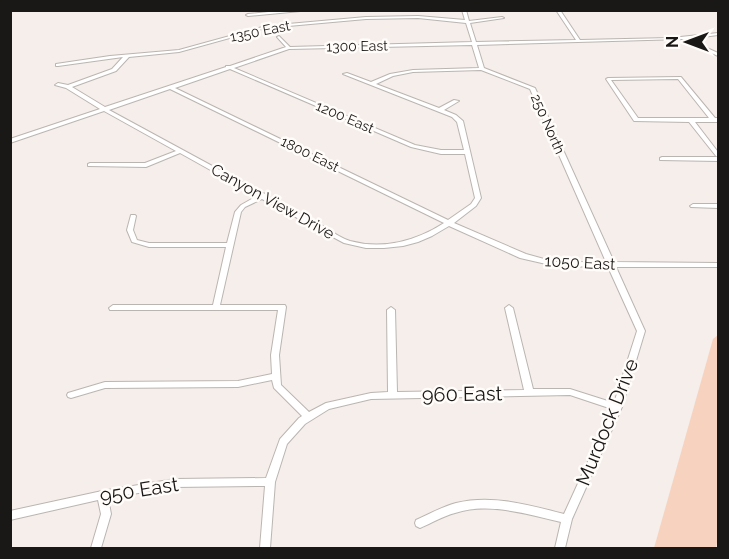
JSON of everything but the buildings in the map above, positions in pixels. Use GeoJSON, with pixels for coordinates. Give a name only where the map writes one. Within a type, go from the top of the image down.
{"type":"FeatureCollection","features":[{"type":"Feature","properties":{"kind":"street"},"geometry":{"type":"LineString","coordinates":[[248,15],[309,10]]}},
{"type":"Feature","properties":{"kind":"street"},"geometry":{"type":"LineString","coordinates":[[340,10],[341,20]]}},
{"type":"Feature","properties":{"kind":"street"},"geometry":{"type":"LineString","coordinates":[[402,10],[403,18]]}},
{"type":"Feature","properties":{"kind":"street"},"geometry":{"type":"LineString","coordinates":[[372,84],[392,75],[413,71],[482,69],[464,10]]}},
{"type":"Feature","properties":{"kind":"street"},"geometry":{"type":"LineString","coordinates":[[558,10],[579,41]]}},
{"type":"Feature","properties":{"kind":"street","name":"1350 East"},"geometry":{"type":"LineString","coordinates":[[58,65],[179,51],[254,29],[341,20],[403,18],[468,22],[502,18]]}},
{"type":"Feature","properties":{"kind":"street","name":"1300 East"},"geometry":{"type":"LineString","coordinates":[[10,141],[289,48],[682,38],[718,34]]}},
{"type":"Feature","properties":{"kind":"street"},"geometry":{"type":"LineString","coordinates":[[279,37],[289,48]]}},
{"type":"Feature","properties":{"kind":"street"},"geometry":{"type":"LineString","coordinates":[[682,38],[718,56]]}},
{"type":"Feature","properties":{"kind":"street"},"geometry":{"type":"LineString","coordinates":[[58,85],[68,87],[114,70],[127,56]]}},
{"type":"Feature","properties":{"kind":"street","name":"1200 East"},"geometry":{"type":"LineString","coordinates":[[228,67],[413,146],[441,152],[467,152]]}},
{"type":"Feature","properties":{"kind":"street","name":"250 North"},"geometry":{"type":"LineString","coordinates":[[482,69],[532,88],[610,265]]}},
{"type":"Feature","properties":{"kind":"street"},"geometry":{"type":"LineString","coordinates":[[345,74],[440,110],[460,121],[467,152]]}},
{"type":"Feature","properties":{"kind":"street"},"geometry":{"type":"LineString","coordinates":[[679,78],[716,120],[636,120],[608,79],[679,78]]}},
{"type":"Feature","properties":{"kind":"street","name":"Canyon View Drive"},"geometry":{"type":"LineString","coordinates":[[68,87],[346,242],[358,245],[402,245],[423,240],[474,205],[478,198],[467,152]]}},
{"type":"Feature","properties":{"kind":"street","name":"1800 East"},"geometry":{"type":"LineString","coordinates":[[170,87],[449,223]]}},
{"type":"Feature","properties":{"kind":"street"},"geometry":{"type":"LineString","coordinates":[[440,110],[456,101]]}},
{"type":"Feature","properties":{"kind":"street"},"geometry":{"type":"LineString","coordinates":[[691,120],[718,157]]}},
{"type":"Feature","properties":{"kind":"street"},"geometry":{"type":"LineString","coordinates":[[90,165],[146,165],[182,151]]}},
{"type":"Feature","properties":{"kind":"street"},"geometry":{"type":"LineString","coordinates":[[662,159],[718,157]]}},
{"type":"Feature","properties":{"kind":"street"},"geometry":{"type":"LineString","coordinates":[[216,307],[238,212],[243,206],[264,195]]}},
{"type":"Feature","properties":{"kind":"street"},"geometry":{"type":"LineString","coordinates":[[693,206],[718,206]]}},
{"type":"Feature","properties":{"kind":"street"},"geometry":{"type":"LineString","coordinates":[[133,216],[130,230],[134,241],[149,245],[231,245]]}},
{"type":"Feature","properties":{"kind":"street","name":"1050 East"},"geometry":{"type":"LineString","coordinates":[[449,223],[523,256],[555,264],[718,265]]}},
{"type":"Feature","properties":{"kind":"street","name":"Murdock Drive"},"geometry":{"type":"LineString","coordinates":[[560,549],[567,519],[617,407],[641,332],[610,265]]}},
{"type":"Feature","properties":{"kind":"street"},"geometry":{"type":"LineString","coordinates":[[113,308],[282,306],[275,355],[277,386],[309,417]]}},
{"type":"Feature","properties":{"kind":"street"},"geometry":{"type":"LineString","coordinates":[[509,308],[529,393]]}},
{"type":"Feature","properties":{"kind":"street"},"geometry":{"type":"LineString","coordinates":[[391,310],[393,395]]}},
{"type":"Feature","properties":{"kind":"street"},"geometry":{"type":"LineString","coordinates":[[71,395],[105,385],[238,384],[276,376]]}},
{"type":"Feature","properties":{"kind":"street","name":"960 East"},"geometry":{"type":"LineString","coordinates":[[265,549],[270,482],[283,442],[309,417],[326,406],[354,398],[393,395],[570,392],[617,407]]}},
{"type":"Feature","properties":{"kind":"street","name":"950 East"},"geometry":{"type":"LineString","coordinates":[[10,516],[102,495],[175,483],[270,482]]}},
{"type":"Feature","properties":{"kind":"street"},"geometry":{"type":"LineString","coordinates":[[96,549],[106,514],[102,495]]}},
{"type":"Feature","properties":{"kind":"street"},"geometry":{"type":"LineString","coordinates":[[420,523],[457,508],[482,506],[501,506],[567,519]]}},
{"type":"Feature","properties":{"kind":"shaded area"},"geometry":{"type":"Polygon","coordinates":[[[718,335],[718,537],[716,548],[654,548],[713,339],[718,335]]]}}]}
